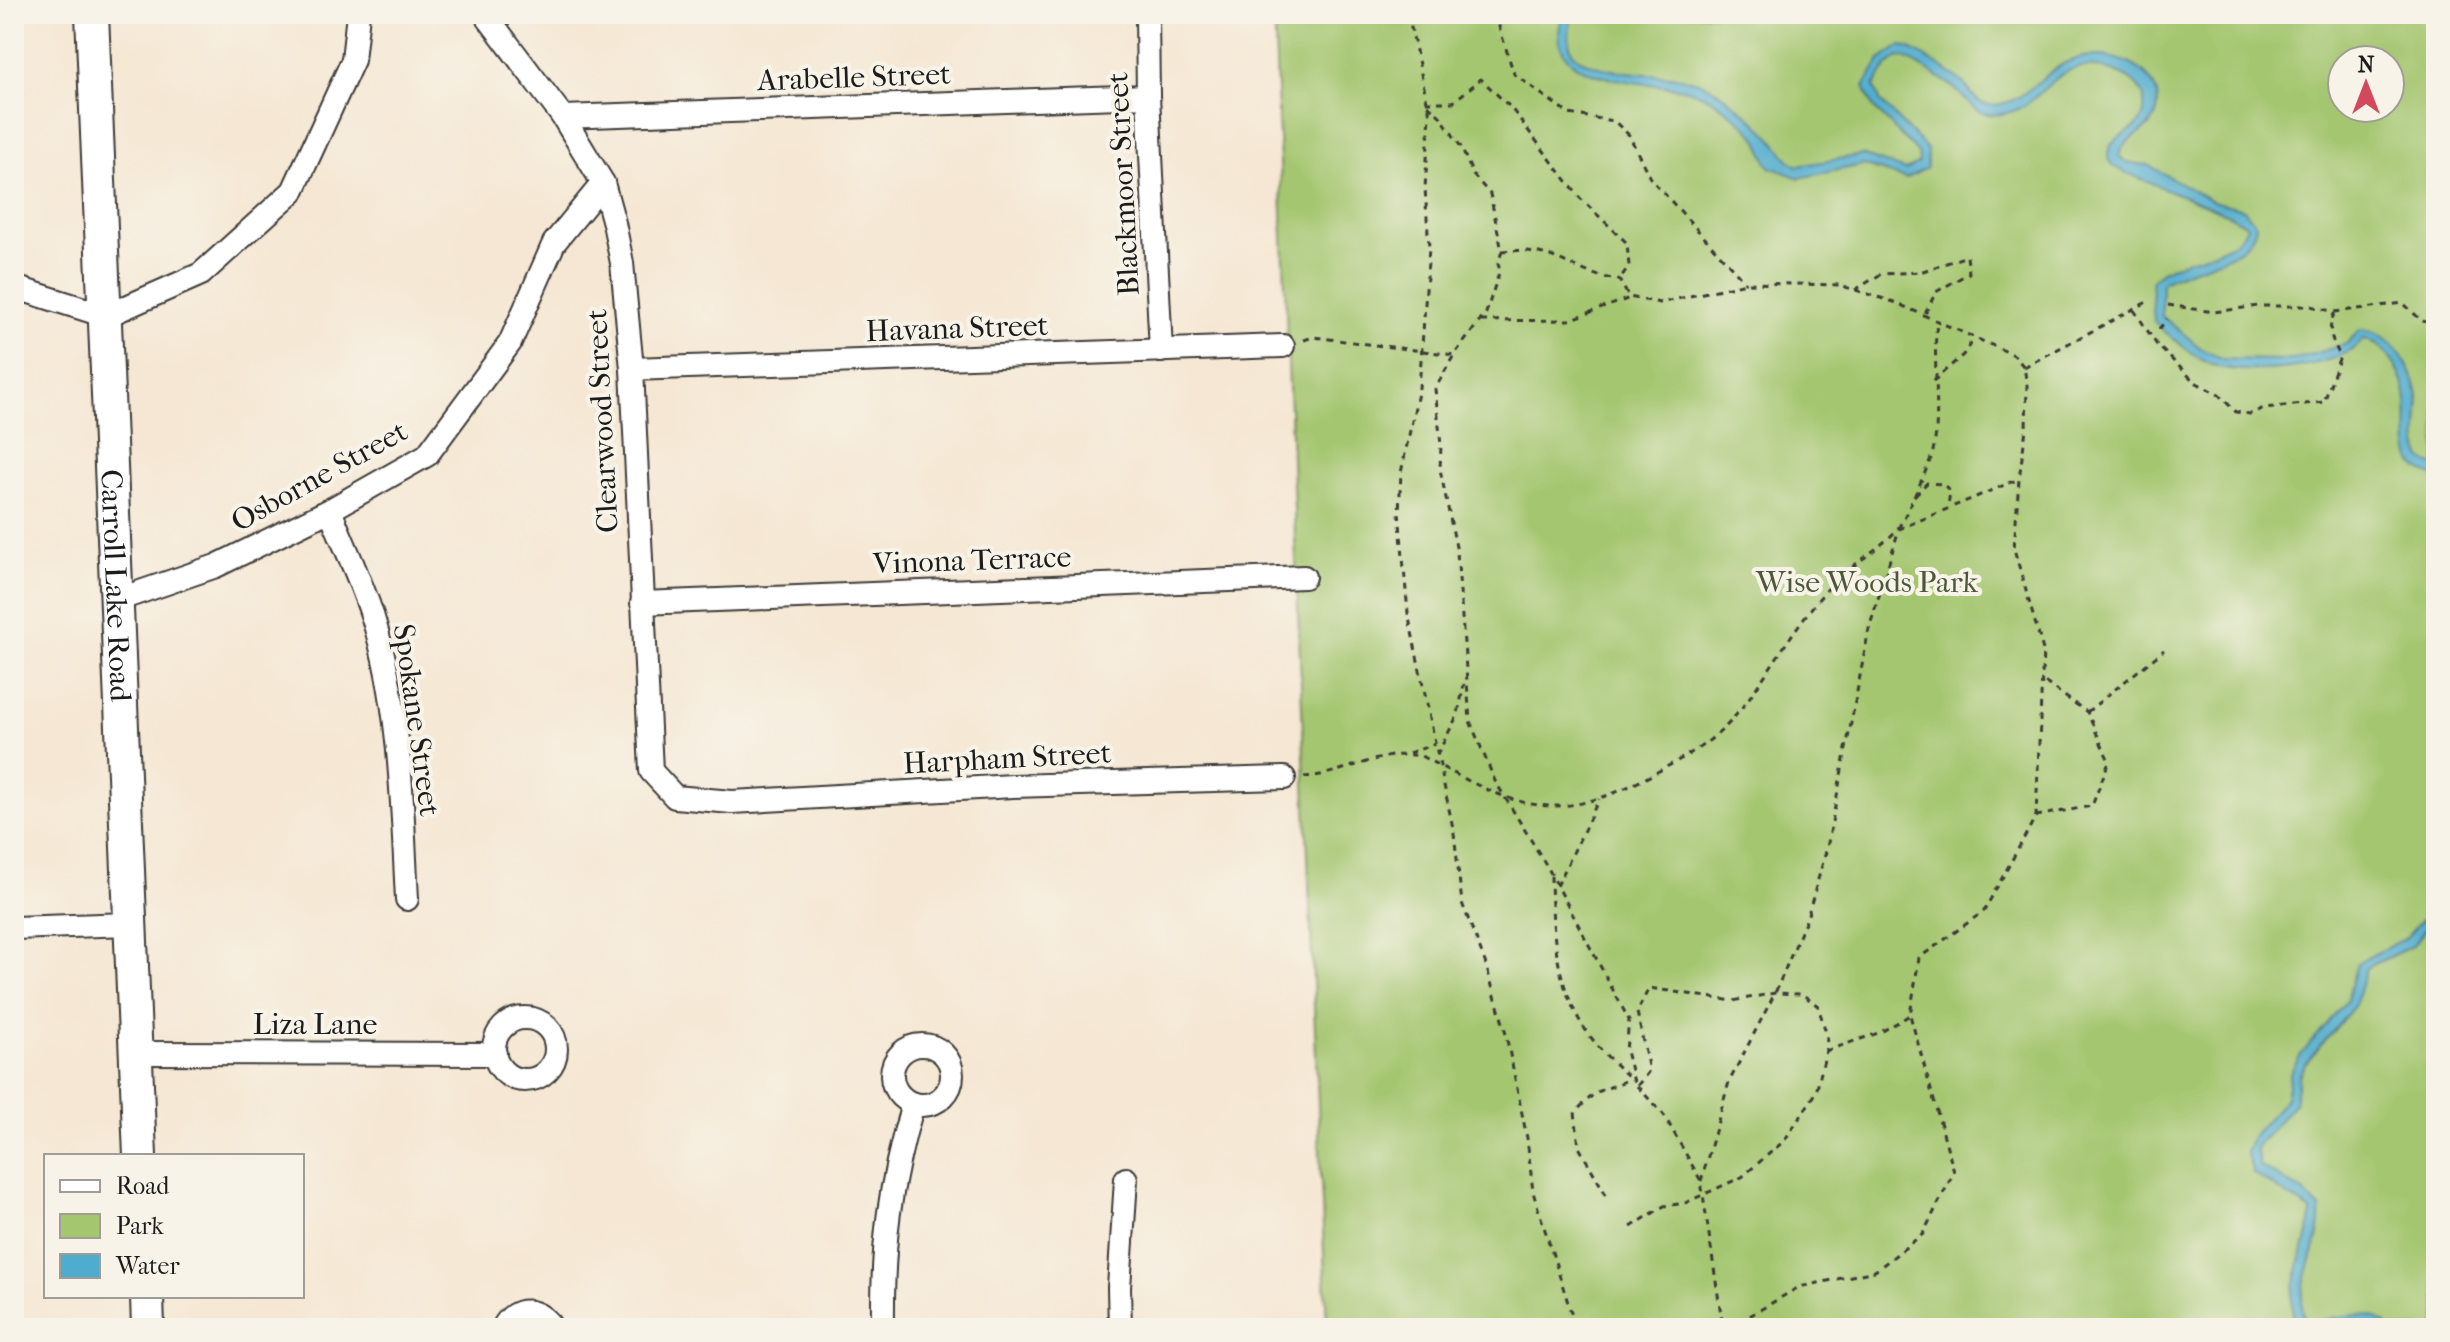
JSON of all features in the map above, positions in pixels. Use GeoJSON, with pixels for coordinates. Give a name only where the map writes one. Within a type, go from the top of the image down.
{"type":"FeatureCollection","features":[{"type":"Feature","properties":{"kind":"street","name":"Carroll Lake Road"},"geometry":{"type":"LineString","coordinates":[[92,14],[140,1154]]}},
{"type":"Feature","properties":{"kind":"street"},"geometry":{"type":"LineString","coordinates":[[14,287],[106,316],[201,274],[293,191],[353,60],[358,14]]}},
{"type":"Feature","properties":{"kind":"street","name":"Clearwood Street"},"geometry":{"type":"LineString","coordinates":[[485,14],[563,117],[603,183],[622,263],[632,369],[651,771],[675,797],[732,802]]}},
{"type":"Feature","properties":{"kind":"street","name":"Blackmoor Street"},"geometry":{"type":"LineString","coordinates":[[1147,14],[1148,96],[1161,351]]}},
{"type":"Feature","properties":{"kind":"street","name":"Arabelle Street"},"geometry":{"type":"LineString","coordinates":[[563,117],[1148,96]]}},
{"type":"Feature","properties":{"kind":"street","name":"Osborne Street"},"geometry":{"type":"LineString","coordinates":[[117,600],[216,566],[330,510],[427,455],[510,343],[554,243],[603,183]]}},
{"type":"Feature","properties":{"kind":"street","name":"Havana Street"},"geometry":{"type":"LineString","coordinates":[[632,369],[1283,346]]}},
{"type":"Feature","properties":{"kind":"street","name":"Spokane Street"},"geometry":{"type":"LineString","coordinates":[[330,510],[374,619],[388,685],[401,781],[407,899]]}},
{"type":"Feature","properties":{"kind":"street","name":"Vinona Terrace"},"geometry":{"type":"LineString","coordinates":[[642,603],[1304,577]]}},
{"type":"Feature","properties":{"kind":"street","name":"Harpham Street"},"geometry":{"type":"LineString","coordinates":[[732,802],[1013,786],[1284,778]]}},
{"type":"Feature","properties":{"kind":"street"},"geometry":{"type":"LineString","coordinates":[[14,928],[129,924]]}},
{"type":"Feature","properties":{"kind":"street","name":"Liza Lane"},"geometry":{"type":"LineString","coordinates":[[135,1053],[495,1054]]}},
{"type":"Feature","properties":{"kind":"street"},"geometry":{"type":"LineString","coordinates":[[883,1328],[883,1250],[888,1205],[913,1104]]}},
{"type":"Feature","properties":{"kind":"street"},"geometry":{"type":"LineString","coordinates":[[1120,1328],[1119,1288],[1126,1179]]}},
{"type":"Feature","properties":{"kind":"street"},"geometry":{"type":"LineString","coordinates":[[147,1298],[148,1328]]}},
{"type":"Feature","properties":{"kind":"street"},"geometry":{"type":"LineString","coordinates":[[503,1328],[513,1315],[522,1311],[546,1318],[552,1328]]}},
{"type":"Feature","properties":{"kind":"path"},"geometry":{"type":"LineString","coordinates":[[1408,14],[1430,115],[1425,218],[1429,248],[1419,388],[1401,473],[1399,512],[1408,613],[1454,833],[1462,903],[1485,962],[1505,1030],[1527,1138],[1533,1192],[1576,1328]]}},
{"type":"Feature","properties":{"kind":"path"},"geometry":{"type":"LineString","coordinates":[[1495,14],[1514,74],[1569,114],[1614,121],[1629,135],[1650,178],[1746,283]]}},
{"type":"Feature","properties":{"kind":"path"},"geometry":{"type":"LineString","coordinates":[[1426,102],[1453,102],[1481,79],[1511,108],[1580,198],[1627,243],[1629,266],[1619,280]]}},
{"type":"Feature","properties":{"kind":"path"},"geometry":{"type":"LineString","coordinates":[[1426,102],[1441,117],[1461,147],[1473,175],[1490,194],[1502,251],[1498,264],[1500,270],[1481,321],[1454,355],[1435,389],[1441,445],[1440,469],[1457,552],[1470,721],[1495,781],[1557,886],[1629,1020],[1626,1051],[1634,1083]]}},
{"type":"Feature","properties":{"kind":"path"},"geometry":{"type":"LineString","coordinates":[[1502,251],[1529,248],[1569,260],[1594,277],[1619,280],[1631,298]]}},
{"type":"Feature","properties":{"kind":"path"},"geometry":{"type":"LineString","coordinates":[[1855,290],[1881,274],[1920,272],[1967,256],[1969,273],[1936,292],[1924,316]]}},
{"type":"Feature","properties":{"kind":"path"},"geometry":{"type":"LineString","coordinates":[[1481,321],[1569,320],[1631,298],[1660,303],[1746,283],[1839,285],[1975,337],[2014,355],[2024,367],[2026,429],[2014,549],[2043,650],[2036,816],[1984,911],[1919,958],[1910,1015],[1954,1172],[1923,1234],[1875,1271],[1799,1287],[1729,1328]]}},
{"type":"Feature","properties":{"kind":"path"},"geometry":{"type":"LineString","coordinates":[[2024,367],[2147,302]]}},
{"type":"Feature","properties":{"kind":"path"},"geometry":{"type":"LineString","coordinates":[[2168,305],[2214,312],[2258,306],[2311,306],[2335,312],[2403,303],[2422,321],[2434,321],[2431,342],[2436,350]]}},
{"type":"Feature","properties":{"kind":"path"},"geometry":{"type":"LineString","coordinates":[[2134,310],[2157,345],[2195,382],[2219,395],[2236,412],[2250,414],[2264,408],[2324,402],[2340,356],[2330,336],[2330,323],[2335,312]]}},
{"type":"Feature","properties":{"kind":"path"},"geometry":{"type":"LineString","coordinates":[[2159,329],[2167,319]]}},
{"type":"Feature","properties":{"kind":"path"},"geometry":{"type":"LineString","coordinates":[[1701,1181],[1729,1082],[1775,993],[1807,918],[1827,848],[1869,629],[1899,529],[1933,454],[1937,322]]}},
{"type":"Feature","properties":{"kind":"path"},"geometry":{"type":"LineString","coordinates":[[1283,346],[1313,337],[1422,348],[1454,355]]}},
{"type":"Feature","properties":{"kind":"path"},"geometry":{"type":"LineString","coordinates":[[1933,381],[1963,355],[1975,337]]}},
{"type":"Feature","properties":{"kind":"path"},"geometry":{"type":"LineString","coordinates":[[1407,753],[1505,797],[1555,808],[1599,799],[1693,752],[1729,723],[1822,595],[1851,564],[1899,529],[2019,479]]}},
{"type":"Feature","properties":{"kind":"path"},"geometry":{"type":"LineString","coordinates":[[1910,501],[1927,483],[1943,484],[1950,491],[1947,509]]}},
{"type":"Feature","properties":{"kind":"path"},"geometry":{"type":"LineString","coordinates":[[2087,712],[2164,650]]}},
{"type":"Feature","properties":{"kind":"path"},"geometry":{"type":"LineString","coordinates":[[1437,755],[1458,714],[1465,679]]}},
{"type":"Feature","properties":{"kind":"path"},"geometry":{"type":"LineString","coordinates":[[2036,816],[2092,806],[2109,761],[2087,712],[2042,680]]}},
{"type":"Feature","properties":{"kind":"path"},"geometry":{"type":"LineString","coordinates":[[1284,778],[1321,775],[1435,744]]}},
{"type":"Feature","properties":{"kind":"path"},"geometry":{"type":"LineString","coordinates":[[1557,886],[1599,799]]}},
{"type":"Feature","properties":{"kind":"path"},"geometry":{"type":"LineString","coordinates":[[1551,876],[1552,922],[1559,968],[1574,1007],[1592,1040],[1664,1115],[1701,1181],[1723,1328]]}},
{"type":"Feature","properties":{"kind":"path"},"geometry":{"type":"LineString","coordinates":[[1606,1195],[1579,1147],[1575,1112],[1595,1093],[1634,1083],[1649,1071],[1637,1012],[1649,988],[1733,1001],[1775,993],[1802,994],[1818,1006],[1827,1036],[1816,1093],[1784,1141],[1742,1177],[1685,1203],[1664,1206],[1631,1227]]}},
{"type":"Feature","properties":{"kind":"path"},"geometry":{"type":"LineString","coordinates":[[1826,1051],[1881,1032],[1910,1015]]}},
{"type":"Feature","properties":{"kind":"green space","name":"Wise Woods Park"},"geometry":{"type":"Polygon","coordinates":[[[1274,14],[2436,14],[2436,1328],[1327,1328],[1274,14]]]}},
{"type":"Feature","properties":{"kind":"water"},"geometry":{"type":"Polygon","coordinates":[[[1563,14],[1573,14],[1569,41],[1575,55],[1605,68],[1679,77],[1712,88],[1756,123],[1798,166],[1862,155],[1906,170],[1919,163],[1918,153],[1873,107],[1864,87],[1880,60],[1900,46],[1942,67],[1978,100],[1991,105],[2002,104],[2022,95],[2069,61],[2098,56],[2129,63],[2152,82],[2157,96],[2157,112],[2149,125],[2126,144],[2119,157],[2127,162],[2150,166],[2213,201],[2244,209],[2256,224],[2244,246],[2232,254],[2162,283],[2162,316],[2203,350],[2224,359],[2292,360],[2346,344],[2360,330],[2384,338],[2402,357],[2414,380],[2419,405],[2419,450],[2424,460],[2436,466],[2436,477],[2418,469],[2409,454],[2404,387],[2389,357],[2375,344],[2364,339],[2353,349],[2336,357],[2292,368],[2227,369],[2199,358],[2154,321],[2151,281],[2174,265],[2231,245],[2241,237],[2247,226],[2226,214],[2112,166],[2108,159],[2109,148],[2114,141],[2136,127],[2144,109],[2143,94],[2124,76],[2090,67],[2074,69],[2061,75],[2017,110],[1994,115],[1976,109],[1945,82],[1899,57],[1887,66],[1874,87],[1881,102],[1927,149],[1927,168],[1906,179],[1863,165],[1799,178],[1770,167],[1753,134],[1733,115],[1705,96],[1607,78],[1584,70],[1567,58],[1559,40],[1563,14]]]}},
{"type":"Feature","properties":{"kind":"water"},"geometry":{"type":"Polygon","coordinates":[[[2436,903],[2436,917],[2412,946],[2366,968],[2355,1005],[2308,1061],[2299,1076],[2294,1103],[2256,1148],[2260,1166],[2302,1191],[2320,1208],[2318,1236],[2303,1291],[2304,1319],[2312,1323],[2342,1316],[2364,1316],[2383,1322],[2389,1328],[2299,1328],[2292,1303],[2311,1211],[2253,1173],[2246,1152],[2253,1135],[2286,1098],[2290,1073],[2300,1056],[2347,1000],[2357,963],[2406,938],[2436,903]]]}}]}
